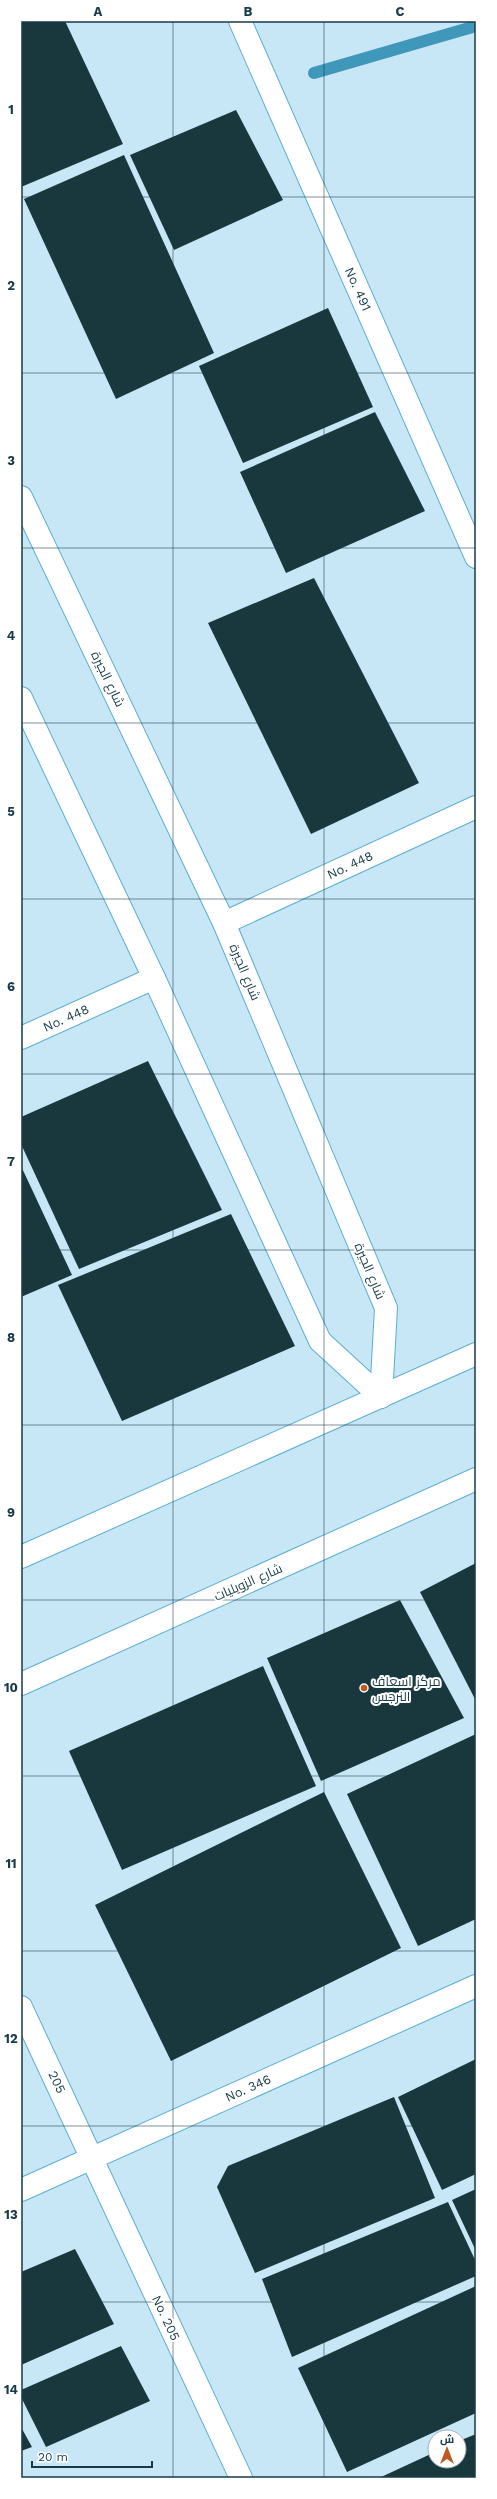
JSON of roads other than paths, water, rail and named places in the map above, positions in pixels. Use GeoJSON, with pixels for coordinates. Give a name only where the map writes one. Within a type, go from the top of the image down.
{"type":"FeatureCollection","features":[{"type":"Feature","properties":{"kind":"street","name":"No. 491"},"geometry":{"type":"LineString","coordinates":[[240,21],[476,557]]}},
{"type":"Feature","properties":{"kind":"street","name":"شارع الجيرة"},"geometry":{"type":"LineString","coordinates":[[21,497],[224,922],[386,1308],[381,1397]]}},
{"type":"Feature","properties":{"kind":"street"},"geometry":{"type":"LineString","coordinates":[[21,698],[154,978],[320,1341],[381,1397]]}},
{"type":"Feature","properties":{"kind":"street","name":"No. 448"},"geometry":{"type":"LineString","coordinates":[[224,922],[476,807]]}},
{"type":"Feature","properties":{"kind":"street","name":"No. 448"},"geometry":{"type":"LineString","coordinates":[[21,1038],[154,978]]}},
{"type":"Feature","properties":{"kind":"street"},"geometry":{"type":"LineString","coordinates":[[21,1557],[476,1354]]}},
{"type":"Feature","properties":{"kind":"street","name":"شارع الزويليات"},"geometry":{"type":"LineString","coordinates":[[21,1684],[476,1480]]}},
{"type":"Feature","properties":{"kind":"street","name":"No. 346"},"geometry":{"type":"LineString","coordinates":[[21,2190],[476,1986]]}},
{"type":"Feature","properties":{"kind":"street","name":"205"},"geometry":{"type":"LineString","coordinates":[[21,2007],[92,2158]]}},
{"type":"Feature","properties":{"kind":"street","name":"No. 205"},"geometry":{"type":"LineString","coordinates":[[92,2158],[241,2478]]}},
{"type":"Feature","properties":{"kind":"waterway"},"geometry":{"type":"LineString","coordinates":[[314,73],[476,26]]}},
{"type":"Feature","properties":{"kind":"place","name":"مركز اسعاف النرجس"},"geometry":{"type":"Point","coordinates":[364,1688]}}]}
